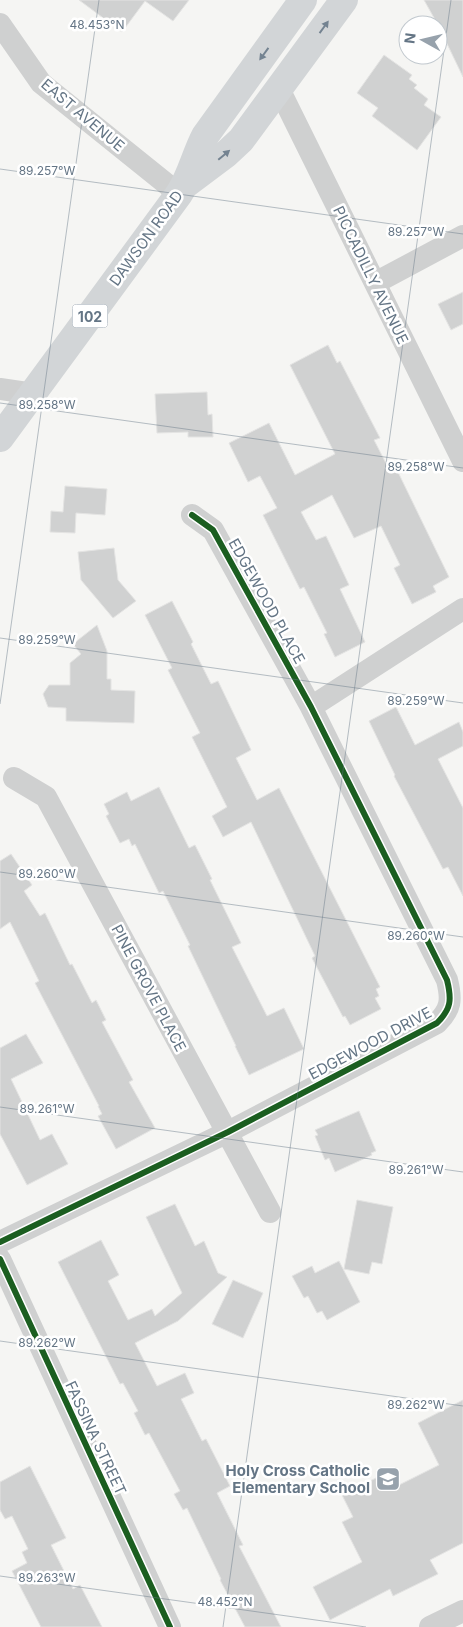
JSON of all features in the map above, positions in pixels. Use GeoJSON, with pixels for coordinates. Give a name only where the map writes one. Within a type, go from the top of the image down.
{"type":"FeatureCollection","features":[{"type":"Feature","properties":{"kind":"main road","name":"DAWSON ROAD"},"geometry":{"type":"LineString","coordinates":[[0,438],[182,189],[204,136],[303,0]]}},
{"type":"Feature","properties":{"kind":"main road","name":"DAWSON ROAD"},"geometry":{"type":"LineString","coordinates":[[182,189],[241,140],[344,0]]}},
{"type":"Feature","properties":{"kind":"street","name":"EAST AVENUE"},"geometry":{"type":"LineString","coordinates":[[0,24],[41,84],[182,189]]}},
{"type":"Feature","properties":{"kind":"street","name":"PICCADILLY AVENUE"},"geometry":{"type":"LineString","coordinates":[[279,89],[463,461]]}},
{"type":"Feature","properties":{"kind":"street"},"geometry":{"type":"LineString","coordinates":[[375,283],[463,236]]}},
{"type":"Feature","properties":{"kind":"street"},"geometry":{"type":"LineString","coordinates":[[0,390],[34,394]]}},
{"type":"Feature","properties":{"kind":"street","name":"EDGEWOOD PLACE"},"geometry":{"type":"LineString","coordinates":[[192,515],[213,530],[311,707]]}},
{"type":"Feature","properties":{"kind":"street"},"geometry":{"type":"LineString","coordinates":[[311,707],[463,609]]}},
{"type":"Feature","properties":{"kind":"street","name":"EDGEWOOD DRIVE"},"geometry":{"type":"LineString","coordinates":[[0,1242],[228,1132],[437,1023],[446,1014],[450,1004],[447,980],[311,707]]}},
{"type":"Feature","properties":{"kind":"street","name":"PINE GROVE PLACE"},"geometry":{"type":"LineString","coordinates":[[14,778],[46,797],[270,1212]]}},
{"type":"Feature","properties":{"kind":"street","name":"FASSINA STREET"},"geometry":{"type":"LineString","coordinates":[[0,1260],[170,1627]]}},
{"type":"Feature","properties":{"kind":"street"},"geometry":{"type":"LineString","coordinates":[[430,1627],[463,1611]]}},
{"type":"Feature","properties":{"kind":"building"},"geometry":{"type":"Polygon","coordinates":[[[79,0],[189,0],[173,21],[145,1],[122,32],[79,0]]]}},
{"type":"Feature","properties":{"kind":"building"},"geometry":{"type":"Polygon","coordinates":[[[424,0],[463,0],[463,77],[448,46],[448,15],[432,15],[424,0]]]}},
{"type":"Feature","properties":{"kind":"building"},"geometry":{"type":"Polygon","coordinates":[[[384,55],[412,75],[409,79],[417,85],[414,88],[428,99],[424,105],[441,117],[417,150],[372,116],[378,108],[357,93],[384,55]]]}},
{"type":"Feature","properties":{"kind":"building"},"geometry":{"type":"Polygon","coordinates":[[[463,292],[463,324],[451,330],[438,304],[463,292]]]}},
{"type":"Feature","properties":{"kind":"building"},"geometry":{"type":"Polygon","coordinates":[[[328,345],[337,363],[340,361],[380,438],[374,440],[391,473],[397,470],[449,577],[433,586],[436,592],[412,604],[394,568],[400,565],[381,526],[354,538],[332,495],[301,512],[316,540],[326,536],[349,585],[340,589],[365,642],[335,657],[324,634],[327,633],[304,587],[300,589],[263,515],[277,508],[260,476],[248,482],[229,443],[269,423],[295,475],[335,454],[290,365],[328,345]]]}},
{"type":"Feature","properties":{"kind":"building"},"geometry":{"type":"Polygon","coordinates":[[[207,392],[208,415],[212,414],[213,437],[188,437],[188,432],[157,433],[155,394],[207,392]]]}},
{"type":"Feature","properties":{"kind":"building"},"geometry":{"type":"Polygon","coordinates":[[[65,486],[107,489],[105,515],[76,513],[75,533],[50,532],[51,511],[63,512],[65,486]]]}},
{"type":"Feature","properties":{"kind":"building"},"geometry":{"type":"Polygon","coordinates":[[[114,548],[118,580],[136,601],[113,618],[81,580],[78,552],[114,548]]]}},
{"type":"Feature","properties":{"kind":"building"},"geometry":{"type":"Polygon","coordinates":[[[172,601],[193,642],[191,644],[211,684],[218,681],[251,750],[236,758],[257,800],[279,788],[380,987],[376,989],[379,996],[375,998],[381,1009],[350,1025],[345,1016],[343,1017],[312,958],[315,956],[251,822],[223,837],[212,816],[227,807],[192,737],[200,733],[168,670],[172,668],[145,615],[172,601]]]}},
{"type":"Feature","properties":{"kind":"building"},"geometry":{"type":"Polygon","coordinates":[[[97,625],[107,651],[107,679],[111,679],[111,690],[135,691],[134,723],[66,721],[66,708],[48,707],[43,694],[49,685],[70,685],[70,663],[81,654],[73,644],[97,625]]]}},
{"type":"Feature","properties":{"kind":"building"},"geometry":{"type":"Polygon","coordinates":[[[396,707],[415,745],[459,722],[463,732],[463,746],[438,759],[463,808],[463,896],[448,867],[443,869],[394,776],[369,721],[396,707]]]}},
{"type":"Feature","properties":{"kind":"building"},"geometry":{"type":"Polygon","coordinates":[[[159,787],[189,848],[195,845],[212,879],[210,880],[241,943],[232,947],[267,1016],[284,1008],[304,1049],[249,1075],[188,946],[190,945],[163,891],[159,893],[135,844],[132,846],[129,839],[120,843],[106,816],[109,814],[104,804],[127,792],[131,801],[159,787]]]}},
{"type":"Feature","properties":{"kind":"building"},"geometry":{"type":"Polygon","coordinates":[[[11,854],[32,885],[24,891],[40,916],[45,913],[70,965],[72,964],[92,1003],[96,1000],[106,1020],[102,1022],[133,1080],[129,1082],[155,1128],[116,1149],[98,1116],[102,1114],[99,1106],[35,983],[39,981],[10,922],[0,929],[0,861],[11,854]]]}},
{"type":"Feature","properties":{"kind":"building"},"geometry":{"type":"Polygon","coordinates":[[[26,1034],[43,1063],[11,1079],[40,1140],[52,1134],[68,1164],[27,1185],[0,1134],[0,1048],[26,1034]]]}},
{"type":"Feature","properties":{"kind":"building"},"geometry":{"type":"Polygon","coordinates":[[[359,1111],[376,1151],[371,1153],[372,1155],[335,1172],[329,1158],[325,1160],[315,1136],[318,1135],[315,1130],[359,1111]]]}},
{"type":"Feature","properties":{"kind":"building"},"geometry":{"type":"Polygon","coordinates":[[[357,1200],[393,1207],[382,1264],[372,1262],[369,1274],[344,1269],[357,1200]]]}},
{"type":"Feature","properties":{"kind":"building"},"geometry":{"type":"Polygon","coordinates":[[[175,1204],[195,1246],[204,1241],[218,1273],[227,1277],[178,1321],[135,1343],[157,1386],[185,1373],[194,1393],[181,1399],[202,1441],[206,1439],[230,1486],[217,1493],[243,1545],[239,1546],[281,1627],[245,1627],[220,1580],[187,1508],[183,1510],[174,1494],[180,1491],[149,1433],[145,1435],[134,1413],[138,1411],[123,1383],[120,1384],[58,1262],[101,1240],[119,1275],[108,1281],[128,1320],[152,1309],[155,1316],[182,1293],[146,1217],[175,1204]]]}},
{"type":"Feature","properties":{"kind":"building"},"geometry":{"type":"Polygon","coordinates":[[[339,1261],[360,1302],[327,1320],[322,1311],[317,1313],[308,1296],[304,1298],[292,1276],[312,1266],[315,1273],[339,1261]]]}},
{"type":"Feature","properties":{"kind":"building"},"geometry":{"type":"Polygon","coordinates":[[[233,1280],[263,1293],[243,1338],[212,1324],[233,1280]]]}},
{"type":"Feature","properties":{"kind":"building"},"geometry":{"type":"Polygon","coordinates":[[[463,1400],[463,1543],[430,1560],[438,1574],[393,1596],[390,1589],[330,1620],[313,1587],[362,1562],[342,1522],[353,1517],[342,1495],[388,1472],[395,1487],[439,1465],[418,1423],[463,1400]]]}},
{"type":"Feature","properties":{"kind":"building"},"geometry":{"type":"Polygon","coordinates":[[[30,1466],[66,1538],[51,1545],[73,1589],[80,1585],[102,1627],[41,1627],[12,1571],[27,1563],[22,1552],[28,1549],[12,1516],[5,1519],[0,1510],[0,1482],[30,1466]]]}},
{"type":"Feature","properties":{"kind":"cycle path"},"geometry":{"type":"LineString","coordinates":[[0,1242],[228,1132],[437,1023],[448,1009],[450,993],[447,980],[311,707],[213,530],[192,515]]}},
{"type":"Feature","properties":{"kind":"cycle path"},"geometry":{"type":"LineString","coordinates":[[0,1259],[170,1627]]}},
{"type":"Feature","properties":{"kind":"place","name":"Holy Cross Catholic Elementary School"},"geometry":{"type":"Point","coordinates":[388,1479]}}]}
